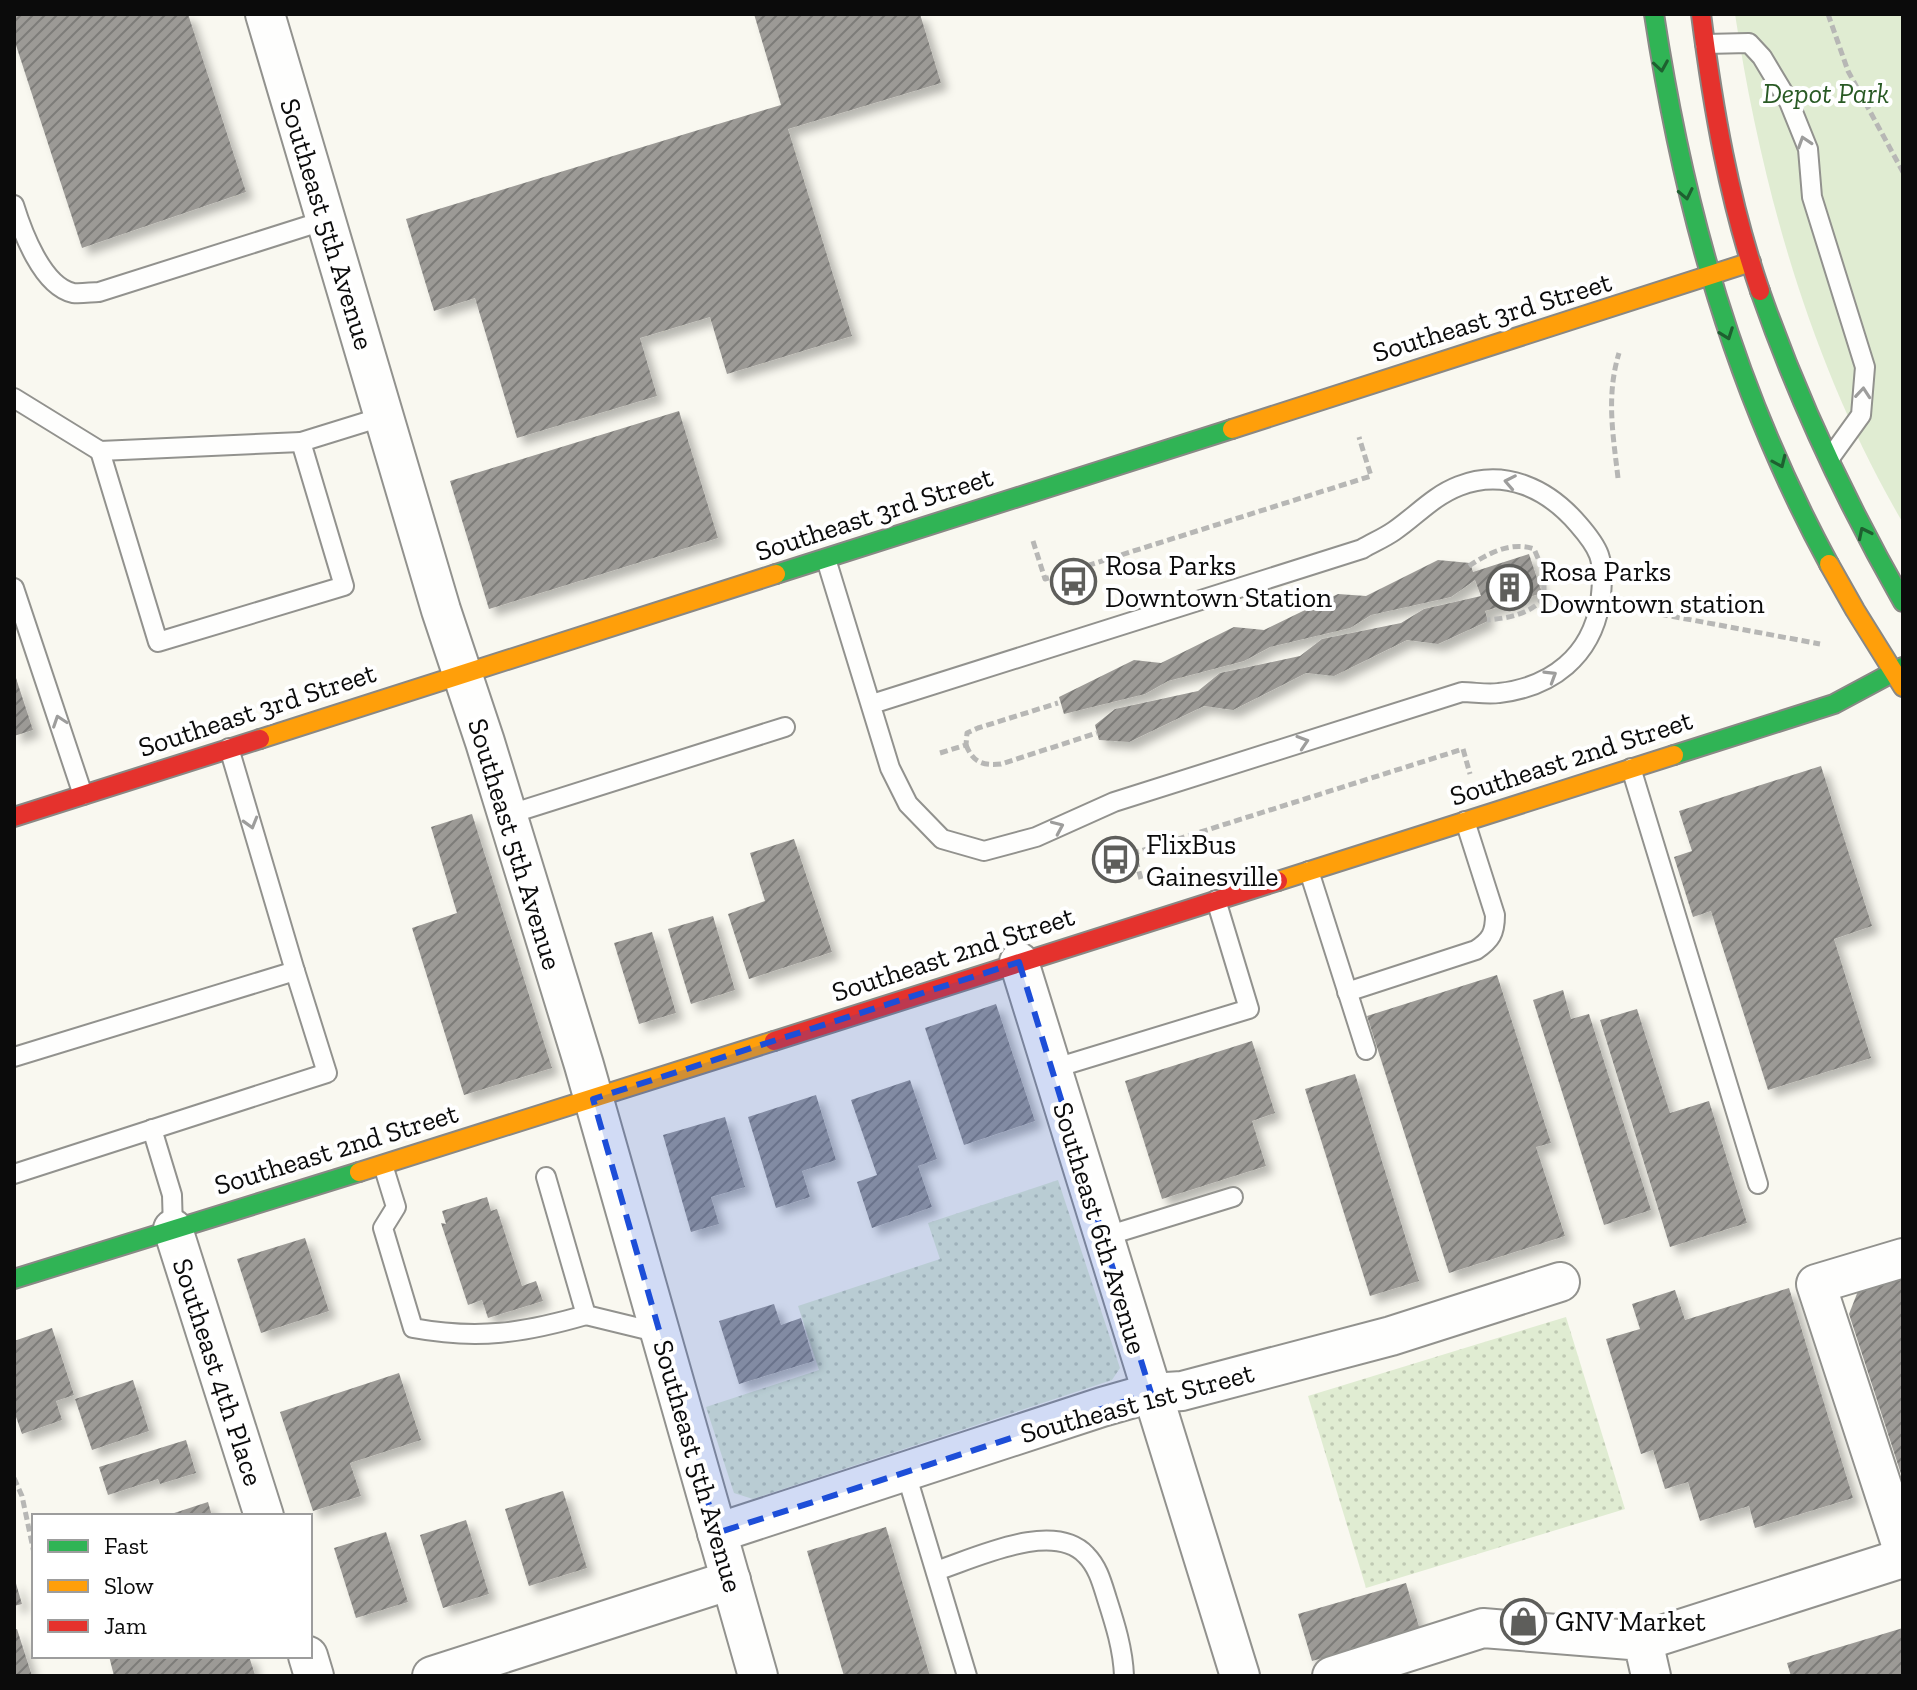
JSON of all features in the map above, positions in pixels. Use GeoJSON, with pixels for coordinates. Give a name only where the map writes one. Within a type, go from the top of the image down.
{"type":"FeatureCollection","features":[{"type":"Feature","properties":{"kind":"street","name":"Southeast 5th Avenue"},"geometry":{"type":"LineString","coordinates":[[265,14],[593,1099],[758,1676]]}},
{"type":"Feature","properties":{"kind":"street"},"geometry":{"type":"LineString","coordinates":[[1654,14],[1674,139],[1692,225],[1757,411],[1793,492],[1850,602],[1900,675]]}},
{"type":"Feature","properties":{"kind":"street"},"geometry":{"type":"LineString","coordinates":[[1701,14],[1725,168],[1751,262],[1791,373],[1828,460],[1870,545],[1903,602]]}},
{"type":"Feature","properties":{"kind":"street","name":"Southeast 3rd Street"},"geometry":{"type":"LineString","coordinates":[[14,817],[1751,262]]}},
{"type":"Feature","properties":{"kind":"street","name":"Southeast 2nd Street"},"geometry":{"type":"LineString","coordinates":[[14,1279],[593,1099],[1834,704],[1900,675]]}},
{"type":"Feature","properties":{"kind":"street","name":"Southeast 6th Avenue"},"geometry":{"type":"LineString","coordinates":[[1019,962],[1240,1676]]}},
{"type":"Feature","properties":{"kind":"street","name":"Southeast 4th Place"},"geometry":{"type":"LineString","coordinates":[[173,1229],[263,1514]]}},
{"type":"Feature","properties":{"kind":"street"},"geometry":{"type":"LineString","coordinates":[[1903,1258],[1816,1284],[1903,1550]]}},
{"type":"Feature","properties":{"kind":"street","name":"Southeast 1st Street"},"geometry":{"type":"LineString","coordinates":[[717,1533],[1151,1393],[1182,1391],[1391,1336],[1560,1282]]}},
{"type":"Feature","properties":{"kind":"street"},"geometry":{"type":"LineString","coordinates":[[1332,1676],[1483,1628],[1647,1658],[1903,1558]]}},
{"type":"Feature","properties":{"kind":"street"},"geometry":{"type":"LineString","coordinates":[[432,1676],[731,1580]]}},
{"type":"Feature","properties":{"kind":"lane"},"geometry":{"type":"LineString","coordinates":[[1705,44],[1749,43],[1762,57],[1789,102],[1808,149],[1812,197],[1865,367],[1861,415],[1828,460]]}},
{"type":"Feature","properties":{"kind":"lane"},"geometry":{"type":"LineString","coordinates":[[14,205],[25,240],[47,275],[72,293],[99,292],[326,220]]}},
{"type":"Feature","properties":{"kind":"lane"},"geometry":{"type":"LineString","coordinates":[[14,398],[100,451],[301,442],[385,416]]}},
{"type":"Feature","properties":{"kind":"lane"},"geometry":{"type":"LineString","coordinates":[[100,451],[158,642],[344,586],[301,442]]}},
{"type":"Feature","properties":{"kind":"lane"},"geometry":{"type":"LineString","coordinates":[[826,559],[890,768],[908,804],[942,839],[984,851],[1036,837],[1114,802],[1462,692],[1497,694],[1534,686],[1571,664],[1596,626],[1603,586],[1599,555],[1563,506],[1534,487],[1499,479],[1460,485],[1421,507],[1395,530],[1362,549],[872,704]]}},
{"type":"Feature","properties":{"kind":"lane"},"geometry":{"type":"LineString","coordinates":[[14,588],[83,795]]}},
{"type":"Feature","properties":{"kind":"lane"},"geometry":{"type":"LineString","coordinates":[[507,815],[785,727]]}},
{"type":"Feature","properties":{"kind":"lane"},"geometry":{"type":"LineString","coordinates":[[14,1174],[327,1073],[229,748]]}},
{"type":"Feature","properties":{"kind":"lane"},"geometry":{"type":"LineString","coordinates":[[1631,768],[1758,1184]]}},
{"type":"Feature","properties":{"kind":"lane"},"geometry":{"type":"LineString","coordinates":[[1347,992],[1476,950],[1488,942],[1495,930],[1495,915],[1465,821]]}},
{"type":"Feature","properties":{"kind":"lane"},"geometry":{"type":"LineString","coordinates":[[1309,871],[1366,1050]]}},
{"type":"Feature","properties":{"kind":"lane"},"geometry":{"type":"LineString","coordinates":[[1052,1069],[1249,1009],[1216,900]]}},
{"type":"Feature","properties":{"kind":"lane"},"geometry":{"type":"LineString","coordinates":[[14,1057],[295,971]]}},
{"type":"Feature","properties":{"kind":"lane"},"geometry":{"type":"LineString","coordinates":[[152,1129],[172,1195],[173,1229]]}},
{"type":"Feature","properties":{"kind":"lane"},"geometry":{"type":"LineString","coordinates":[[383,1164],[396,1207],[383,1228],[413,1328],[450,1335],[500,1334],[586,1315],[660,1333]]}},
{"type":"Feature","properties":{"kind":"lane"},"geometry":{"type":"LineString","coordinates":[[546,1177],[586,1315]]}},
{"type":"Feature","properties":{"kind":"lane"},"geometry":{"type":"LineString","coordinates":[[1103,1237],[1233,1197]]}},
{"type":"Feature","properties":{"kind":"lane"},"geometry":{"type":"LineString","coordinates":[[905,1470],[967,1676]]}},
{"type":"Feature","properties":{"kind":"lane"},"geometry":{"type":"LineString","coordinates":[[936,1571],[1035,1539],[1055,1539],[1074,1545],[1087,1555],[1098,1570],[1119,1642],[1124,1676]]}},
{"type":"Feature","properties":{"kind":"path"},"geometry":{"type":"LineString","coordinates":[[1828,14],[1848,71],[1903,172]]}},
{"type":"Feature","properties":{"kind":"path"},"geometry":{"type":"LineString","coordinates":[[1618,478],[1610,400],[1619,353]]}},
{"type":"Feature","properties":{"kind":"path"},"geometry":{"type":"LineString","coordinates":[[1033,541],[1045,579],[1371,476],[1359,437]]}},
{"type":"Feature","properties":{"kind":"path"},"geometry":{"type":"LineString","coordinates":[[1469,566],[1487,554],[1524,546],[1534,549],[1544,572],[1544,598],[1535,607],[1521,614],[1487,620]]}},
{"type":"Feature","properties":{"kind":"path"},"geometry":{"type":"LineString","coordinates":[[1660,614],[1820,644]]}},
{"type":"Feature","properties":{"kind":"path"},"geometry":{"type":"LineString","coordinates":[[1058,703],[967,733],[966,745],[977,762],[987,766],[1097,733]]}},
{"type":"Feature","properties":{"kind":"path"},"geometry":{"type":"LineString","coordinates":[[940,753],[966,745]]}},
{"type":"Feature","properties":{"kind":"path"},"geometry":{"type":"LineString","coordinates":[[1144,888],[1134,853],[1463,749],[1473,783]]}},
{"type":"Feature","properties":{"kind":"path"},"geometry":{"type":"LineString","coordinates":[[14,1478],[22,1496],[32,1544]]}},
{"type":"Feature","properties":{"kind":"highlighted area"},"geometry":{"type":"Polygon","coordinates":[[[1019,962],[1151,1393],[717,1533],[593,1099],[1019,962]]]}},
{"type":"Feature","properties":{"kind":"green space","name":"Depot Park"},"geometry":{"type":"Polygon","coordinates":[[[1735,14],[1903,14],[1903,523],[1842,403],[1795,277],[1760,146],[1735,14]]]}},
{"type":"Feature","properties":{"kind":"green space"},"geometry":{"type":"Polygon","coordinates":[[[1058,1180],[1120,1368],[1112,1380],[753,1499],[734,1493],[706,1407],[819,1370],[798,1306],[940,1259],[928,1223],[1058,1180]]]}},
{"type":"Feature","properties":{"kind":"green space"},"geometry":{"type":"Polygon","coordinates":[[[1566,1317],[1625,1509],[1366,1588],[1308,1396],[1566,1317]]]}},
{"type":"Feature","properties":{"kind":"building"},"geometry":{"type":"Polygon","coordinates":[[[14,14],[188,14],[246,192],[82,248],[14,39],[14,14]]]}},
{"type":"Feature","properties":{"kind":"building"},"geometry":{"type":"Polygon","coordinates":[[[754,14],[920,14],[941,83],[788,129],[852,336],[727,374],[710,317],[640,338],[657,396],[517,438],[475,298],[434,311],[406,219],[781,105],[754,14]]]}},
{"type":"Feature","properties":{"kind":"building"},"geometry":{"type":"Polygon","coordinates":[[[679,411],[718,538],[489,609],[450,481],[679,411]]]}},
{"type":"Feature","properties":{"kind":"building"},"geometry":{"type":"Polygon","coordinates":[[[1529,554],[1542,593],[1485,611],[1488,621],[1438,644],[1407,640],[1334,676],[1306,673],[1233,710],[1204,706],[1129,742],[1099,740],[1095,725],[1115,709],[1198,691],[1220,673],[1300,656],[1322,639],[1401,623],[1424,609],[1481,596],[1475,580],[1451,597],[1371,615],[1350,628],[1270,647],[1244,661],[1168,681],[1145,694],[1064,714],[1059,697],[1134,660],[1161,663],[1234,627],[1264,630],[1338,594],[1366,596],[1438,560],[1470,563],[1473,572],[1529,554]]]}},
{"type":"Feature","properties":{"kind":"building"},"geometry":{"type":"Polygon","coordinates":[[[14,672],[33,730],[14,736],[14,672]]]}},
{"type":"Feature","properties":{"kind":"building"},"geometry":{"type":"Polygon","coordinates":[[[1821,766],[1872,926],[1834,939],[1871,1058],[1768,1090],[1711,911],[1693,917],[1674,857],[1692,851],[1679,811],[1821,766]]]}},
{"type":"Feature","properties":{"kind":"building"},"geometry":{"type":"Polygon","coordinates":[[[472,814],[552,1068],[464,1095],[412,928],[457,913],[431,827],[472,814]]]}},
{"type":"Feature","properties":{"kind":"building"},"geometry":{"type":"Polygon","coordinates":[[[794,839],[832,952],[749,979],[728,914],[765,901],[750,853],[794,839]]]}},
{"type":"Feature","properties":{"kind":"building"},"geometry":{"type":"Polygon","coordinates":[[[713,916],[735,990],[691,1004],[668,929],[713,916]]]}},
{"type":"Feature","properties":{"kind":"building"},"geometry":{"type":"Polygon","coordinates":[[[652,932],[676,1013],[639,1024],[614,943],[652,932]]]}},
{"type":"Feature","properties":{"kind":"building"},"geometry":{"type":"Polygon","coordinates":[[[1497,975],[1551,1143],[1536,1147],[1565,1236],[1449,1273],[1367,1016],[1497,975]]]}},
{"type":"Feature","properties":{"kind":"building"},"geometry":{"type":"Polygon","coordinates":[[[1563,990],[1571,1019],[1589,1014],[1651,1210],[1604,1225],[1533,1000],[1563,990]]]}},
{"type":"Feature","properties":{"kind":"building"},"geometry":{"type":"Polygon","coordinates":[[[996,1004],[1035,1121],[964,1145],[925,1028],[996,1004]]]}},
{"type":"Feature","properties":{"kind":"building"},"geometry":{"type":"Polygon","coordinates":[[[1637,1009],[1670,1113],[1709,1101],[1747,1223],[1670,1247],[1600,1020],[1637,1009]]]}},
{"type":"Feature","properties":{"kind":"building"},"geometry":{"type":"Polygon","coordinates":[[[1252,1041],[1275,1113],[1252,1121],[1266,1166],[1162,1199],[1125,1081],[1252,1041]]]}},
{"type":"Feature","properties":{"kind":"building"},"geometry":{"type":"Polygon","coordinates":[[[1355,1074],[1419,1281],[1370,1296],[1305,1089],[1355,1074]]]}},
{"type":"Feature","properties":{"kind":"building"},"geometry":{"type":"Polygon","coordinates":[[[910,1080],[937,1159],[918,1166],[932,1207],[872,1228],[857,1182],[877,1175],[851,1100],[910,1080]]]}},
{"type":"Feature","properties":{"kind":"building"},"geometry":{"type":"Polygon","coordinates":[[[816,1095],[836,1160],[802,1171],[810,1197],[776,1208],[748,1117],[816,1095]]]}},
{"type":"Feature","properties":{"kind":"building"},"geometry":{"type":"Polygon","coordinates":[[[725,1117],[745,1187],[711,1197],[719,1224],[691,1232],[663,1135],[725,1117]]]}},
{"type":"Feature","properties":{"kind":"building"},"geometry":{"type":"Polygon","coordinates":[[[487,1197],[491,1211],[497,1209],[522,1286],[536,1281],[543,1301],[488,1318],[482,1300],[468,1305],[441,1223],[446,1224],[442,1211],[487,1197]]]}},
{"type":"Feature","properties":{"kind":"building"},"geometry":{"type":"Polygon","coordinates":[[[305,1238],[329,1311],[261,1333],[237,1259],[305,1238]]]}},
{"type":"Feature","properties":{"kind":"building"},"geometry":{"type":"Polygon","coordinates":[[[1903,1272],[1902,1477],[1849,1314],[1860,1286],[1903,1272]]]}},
{"type":"Feature","properties":{"kind":"building"},"geometry":{"type":"Polygon","coordinates":[[[1789,1288],[1853,1498],[1755,1528],[1749,1506],[1700,1521],[1688,1482],[1665,1489],[1653,1450],[1641,1454],[1606,1339],[1640,1329],[1632,1304],[1675,1290],[1685,1320],[1789,1288]]]}},
{"type":"Feature","properties":{"kind":"building"},"geometry":{"type":"Polygon","coordinates":[[[774,1304],[781,1325],[801,1318],[814,1361],[739,1384],[719,1321],[774,1304]]]}},
{"type":"Feature","properties":{"kind":"building"},"geometry":{"type":"Polygon","coordinates":[[[52,1328],[74,1395],[56,1401],[62,1420],[22,1434],[14,1411],[14,1341],[52,1328]]]}},
{"type":"Feature","properties":{"kind":"building"},"geometry":{"type":"Polygon","coordinates":[[[399,1373],[421,1440],[350,1463],[361,1496],[313,1511],[280,1412],[399,1373]]]}},
{"type":"Feature","properties":{"kind":"building"},"geometry":{"type":"Polygon","coordinates":[[[133,1380],[149,1431],[92,1450],[75,1399],[133,1380]]]}},
{"type":"Feature","properties":{"kind":"building"},"geometry":{"type":"Polygon","coordinates":[[[186,1440],[196,1473],[160,1484],[158,1479],[108,1495],[99,1467],[186,1440]]]}},
{"type":"Feature","properties":{"kind":"building"},"geometry":{"type":"Polygon","coordinates":[[[563,1491],[587,1568],[529,1586],[505,1509],[563,1491]]]}},
{"type":"Feature","properties":{"kind":"building"},"geometry":{"type":"Polygon","coordinates":[[[208,1502],[211,1514],[171,1514],[208,1502]]]}},
{"type":"Feature","properties":{"kind":"building"},"geometry":{"type":"Polygon","coordinates":[[[466,1520],[489,1594],[443,1608],[420,1535],[466,1520]]]}},
{"type":"Feature","properties":{"kind":"building"},"geometry":{"type":"Polygon","coordinates":[[[886,1527],[930,1676],[844,1676],[807,1551],[886,1527]]]}},
{"type":"Feature","properties":{"kind":"building"},"geometry":{"type":"Polygon","coordinates":[[[386,1532],[408,1602],[356,1618],[334,1548],[386,1532]]]}},
{"type":"Feature","properties":{"kind":"building"},"geometry":{"type":"Polygon","coordinates":[[[14,1581],[22,1604],[14,1606],[14,1581]]]}},
{"type":"Feature","properties":{"kind":"building"},"geometry":{"type":"Polygon","coordinates":[[[1406,1583],[1420,1630],[1312,1661],[1298,1614],[1406,1583]]]}},
{"type":"Feature","properties":{"kind":"building"},"geometry":{"type":"Polygon","coordinates":[[[1903,1628],[1903,1676],[1791,1676],[1787,1663],[1903,1628]]]}},
{"type":"Feature","properties":{"kind":"building"},"geometry":{"type":"Polygon","coordinates":[[[17,1629],[32,1676],[14,1676],[14,1630],[17,1629]]]}},
{"type":"Feature","properties":{"kind":"building"},"geometry":{"type":"Polygon","coordinates":[[[110,1658],[250,1658],[255,1675],[114,1676],[110,1658]]]}},
{"type":"Feature","properties":{"kind":"traffic: fast"},"geometry":{"type":"LineString","coordinates":[[1654,14],[1681,158],[1717,297],[1766,432],[1829,564]]}},
{"type":"Feature","properties":{"kind":"traffic: fast"},"geometry":{"type":"LineString","coordinates":[[1760,291],[1790,372],[1824,450],[1903,602]]}},
{"type":"Feature","properties":{"kind":"traffic: fast"},"geometry":{"type":"LineString","coordinates":[[776,574],[1232,429]]}},
{"type":"Feature","properties":{"kind":"traffic: fast"},"geometry":{"type":"LineString","coordinates":[[1674,755],[1834,704],[1903,667]]}},
{"type":"Feature","properties":{"kind":"traffic: fast"},"geometry":{"type":"LineString","coordinates":[[14,1279],[359,1172]]}},
{"type":"Feature","properties":{"kind":"traffic: slow"},"geometry":{"type":"LineString","coordinates":[[1232,429],[1751,262]]}},
{"type":"Feature","properties":{"kind":"traffic: slow"},"geometry":{"type":"LineString","coordinates":[[1829,564],[1903,687]]}},
{"type":"Feature","properties":{"kind":"traffic: slow"},"geometry":{"type":"LineString","coordinates":[[260,739],[776,574]]}},
{"type":"Feature","properties":{"kind":"traffic: slow"},"geometry":{"type":"LineString","coordinates":[[1278,881],[1674,755]]}},
{"type":"Feature","properties":{"kind":"traffic: slow"},"geometry":{"type":"LineString","coordinates":[[359,1172],[774,1041]]}},
{"type":"Feature","properties":{"kind":"traffic: jam"},"geometry":{"type":"LineString","coordinates":[[1701,14],[1723,154],[1739,223],[1760,291]]}},
{"type":"Feature","properties":{"kind":"traffic: jam"},"geometry":{"type":"LineString","coordinates":[[14,817],[260,739]]}},
{"type":"Feature","properties":{"kind":"traffic: jam"},"geometry":{"type":"LineString","coordinates":[[774,1041],[1278,881]]}},
{"type":"Feature","properties":{"kind":"place","name":"Rosa Parks Downtown Station"},"geometry":{"type":"Point","coordinates":[1074,581]}},
{"type":"Feature","properties":{"kind":"place","name":"Rosa Parks Downtown station"},"geometry":{"type":"Point","coordinates":[1509,587]}},
{"type":"Feature","properties":{"kind":"place","name":"FlixBus Gainesville"},"geometry":{"type":"Point","coordinates":[1115,860]}},
{"type":"Feature","properties":{"kind":"place","name":"GNV Market"},"geometry":{"type":"Point","coordinates":[1524,1621]}}]}
